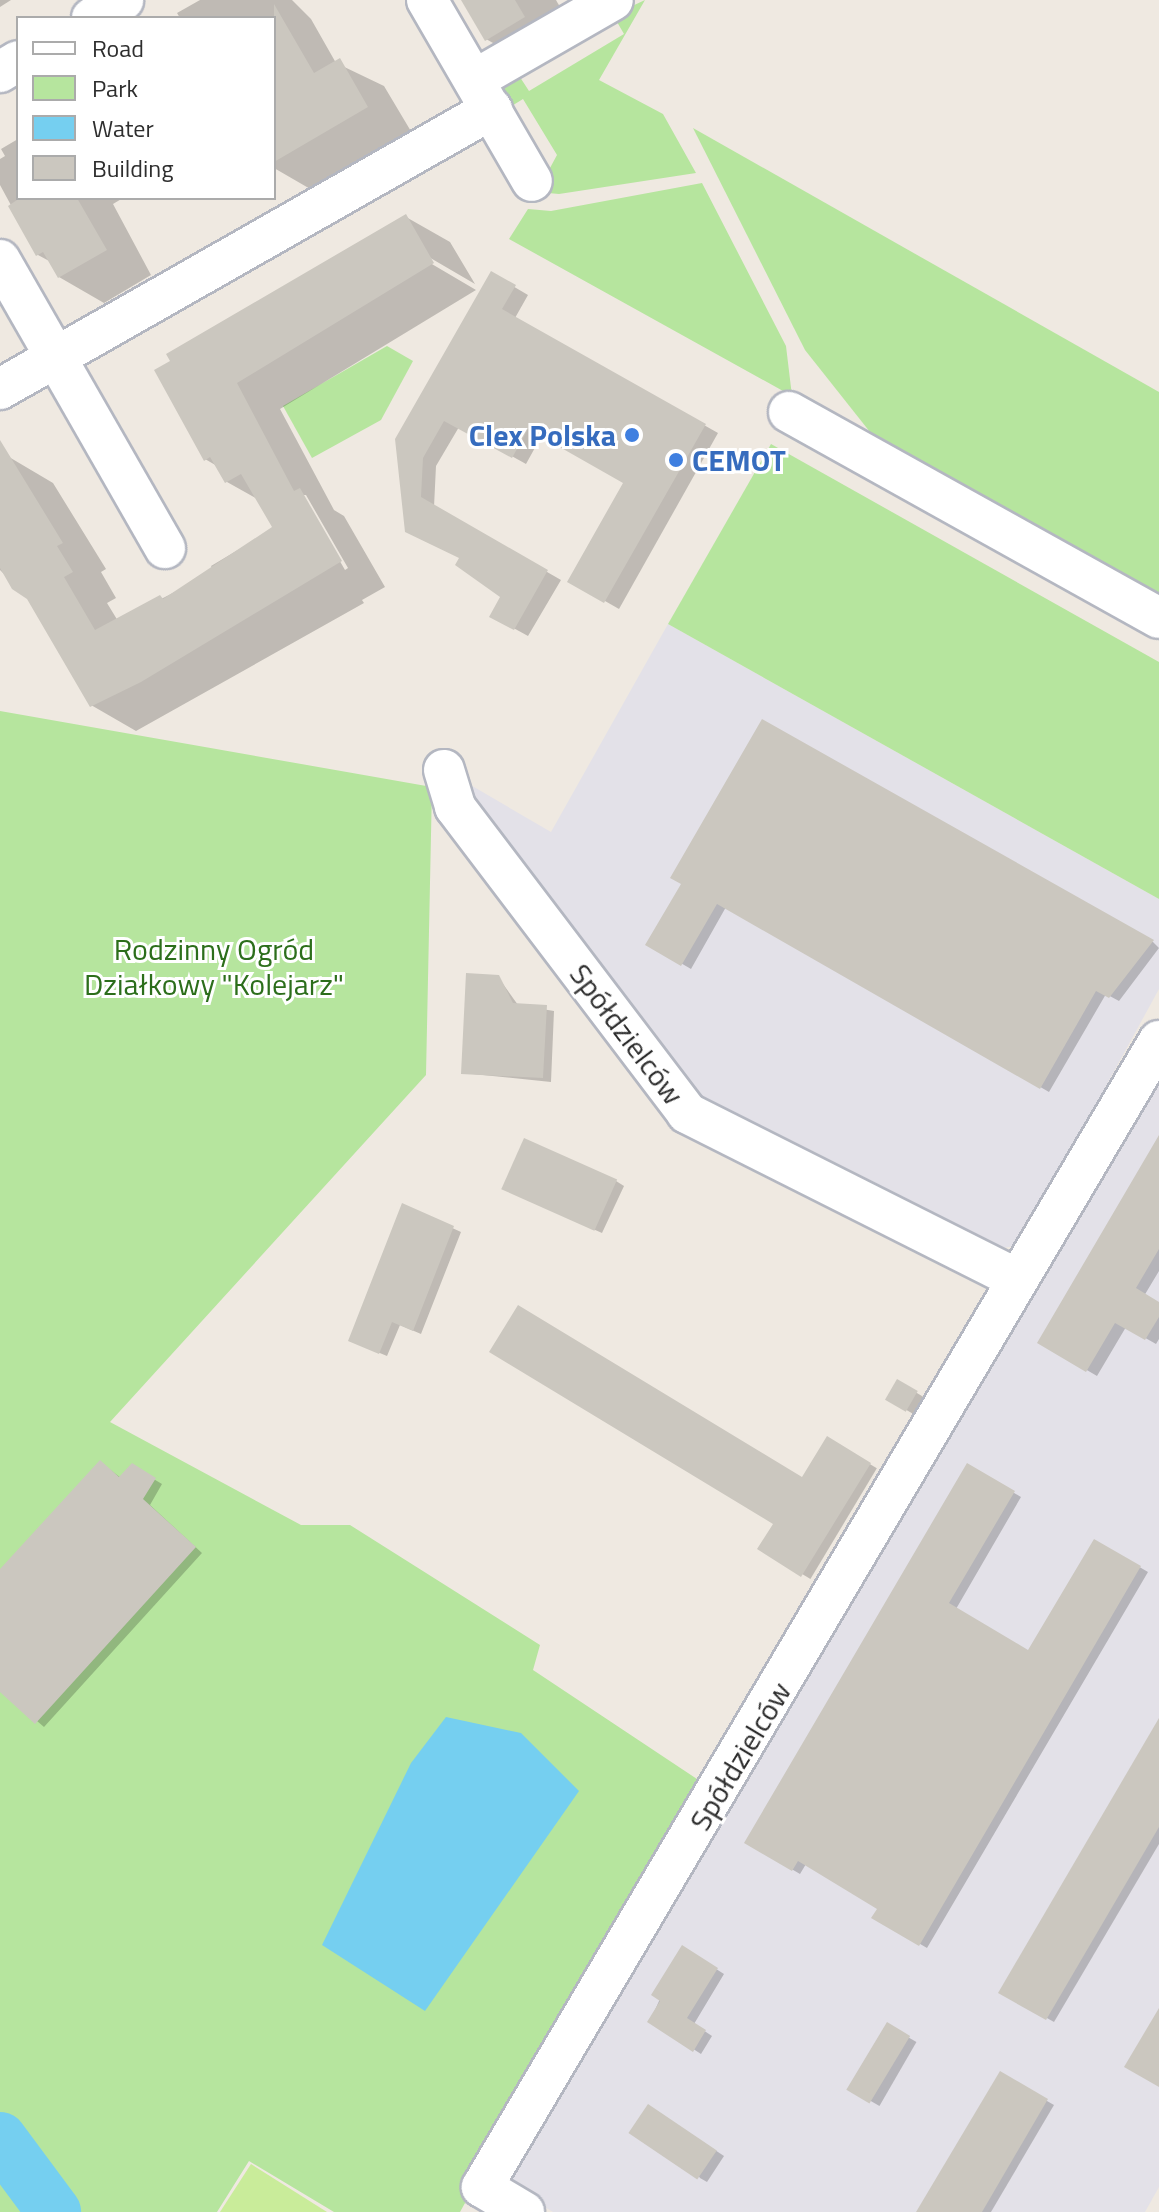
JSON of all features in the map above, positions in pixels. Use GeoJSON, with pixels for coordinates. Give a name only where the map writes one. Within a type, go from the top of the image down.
{"type":"FeatureCollection","features":[{"type":"Feature","properties":{"kind":"street"},"geometry":{"type":"LineString","coordinates":[[95,16],[123,0]]}},
{"type":"Feature","properties":{"kind":"street"},"geometry":{"type":"LineString","coordinates":[[427,0],[532,181]]}},
{"type":"Feature","properties":{"kind":"street"},"geometry":{"type":"LineString","coordinates":[[0,389],[483,95],[613,0]]}},
{"type":"Feature","properties":{"kind":"street"},"geometry":{"type":"LineString","coordinates":[[0,260],[165,548]]}},
{"type":"Feature","properties":{"kind":"street"},"geometry":{"type":"LineString","coordinates":[[789,412],[1159,618]]}},
{"type":"Feature","properties":{"kind":"street","name":"Spółdzielców"},"geometry":{"type":"LineString","coordinates":[[444,770],[455,807],[687,1113],[1017,1279]]}},
{"type":"Feature","properties":{"kind":"street","name":"Spółdzielców"},"geometry":{"type":"LineString","coordinates":[[524,2212],[482,2187],[742,1754],[1017,1279],[1159,1041]]}},
{"type":"Feature","properties":{"kind":"shaded area"},"geometry":{"type":"Polygon","coordinates":[[[668,624],[1159,899],[1159,989],[1019,1245],[992,1250],[689,1096],[462,780],[551,832],[668,624]]]}},
{"type":"Feature","properties":{"kind":"shaded area"},"geometry":{"type":"Polygon","coordinates":[[[1159,1078],[1159,2187],[1145,2212],[553,2212],[502,2182],[1159,1078]]]}},
{"type":"Feature","properties":{"kind":"green space"},"geometry":{"type":"Polygon","coordinates":[[[645,0],[599,80],[663,114],[696,173],[559,194],[537,192],[557,155],[523,99],[505,110],[502,85],[516,71],[529,91],[624,34],[613,15],[645,0]]]}},
{"type":"Feature","properties":{"kind":"green space"},"geometry":{"type":"Polygon","coordinates":[[[693,128],[1159,392],[1159,605],[889,456],[805,350],[693,128]]]}},
{"type":"Feature","properties":{"kind":"green space"},"geometry":{"type":"Polygon","coordinates":[[[702,183],[786,346],[792,396],[509,239],[528,209],[551,211],[702,183]]]}},
{"type":"Feature","properties":{"kind":"green space"},"geometry":{"type":"Polygon","coordinates":[[[387,346],[413,361],[381,420],[312,458],[283,406],[387,346]]]}},
{"type":"Feature","properties":{"kind":"green space"},"geometry":{"type":"Polygon","coordinates":[[[771,444],[1159,662],[1159,899],[668,624],[771,444]]]}},
{"type":"Feature","properties":{"kind":"green space","name":"Rodzinny Ogród Działkowy \"Kolejarz\""},"geometry":{"type":"Polygon","coordinates":[[[0,711],[432,787],[426,1075],[110,1422],[301,1525],[350,1525],[540,1645],[533,1670],[700,1781],[460,2212],[334,2212],[249,2161],[217,2212],[67,2212],[0,2120],[0,711]]]}},
{"type":"Feature","properties":{"kind":"green space"},"geometry":{"type":"Polygon","coordinates":[[[251,2164],[327,2212],[220,2212],[251,2164]]]}},
{"type":"Feature","properties":{"kind":"green space"},"geometry":{"type":"Polygon","coordinates":[[[0,2166],[35,2212],[0,2212],[0,2166]]]}},
{"type":"Feature","properties":{"kind":"water"},"geometry":{"type":"Polygon","coordinates":[[[446,1717],[521,1733],[579,1791],[425,2011],[322,1945],[411,1763],[446,1717]]]}},
{"type":"Feature","properties":{"kind":"building"},"geometry":{"type":"Polygon","coordinates":[[[461,0],[515,0],[525,17],[485,41],[461,0]]]}},
{"type":"Feature","properties":{"kind":"building"},"geometry":{"type":"Polygon","coordinates":[[[274,4],[314,73],[340,58],[368,107],[276,161],[276,16],[274,4]]]}},
{"type":"Feature","properties":{"kind":"building"},"geometry":{"type":"Polygon","coordinates":[[[17,200],[78,200],[107,250],[58,278],[43,252],[36,256],[8,206],[17,200]]]}},
{"type":"Feature","properties":{"kind":"building"},"geometry":{"type":"Polygon","coordinates":[[[406,214],[434,263],[237,383],[294,491],[300,488],[342,561],[141,682],[90,707],[27,599],[12,589],[0,568],[0,440],[63,543],[57,546],[73,572],[64,577],[95,630],[160,595],[163,599],[272,527],[241,474],[225,483],[210,457],[204,461],[154,370],[170,361],[166,354],[406,214]]]}},
{"type":"Feature","properties":{"kind":"building"},"geometry":{"type":"Polygon","coordinates":[[[491,271],[516,285],[502,309],[706,424],[604,603],[567,582],[623,483],[528,429],[512,458],[444,421],[423,458],[421,497],[548,570],[514,630],[489,617],[500,597],[455,565],[459,558],[405,532],[395,439],[491,271]]]}},
{"type":"Feature","properties":{"kind":"building"},"geometry":{"type":"Polygon","coordinates":[[[762,719],[1154,940],[1109,998],[1096,991],[1040,1089],[717,904],[681,966],[645,945],[681,884],[670,878],[762,719]]]}},
{"type":"Feature","properties":{"kind":"building"},"geometry":{"type":"Polygon","coordinates":[[[466,973],[499,975],[513,1003],[547,1005],[543,1078],[461,1074],[466,973]]]}},
{"type":"Feature","properties":{"kind":"building"},"geometry":{"type":"Polygon","coordinates":[[[1159,1135],[1159,1249],[1136,1288],[1159,1302],[1159,1317],[1145,1340],[1115,1323],[1086,1372],[1037,1343],[1159,1135]]]}},
{"type":"Feature","properties":{"kind":"building"},"geometry":{"type":"Polygon","coordinates":[[[524,1138],[617,1179],[594,1231],[501,1189],[524,1138]]]}},
{"type":"Feature","properties":{"kind":"building"},"geometry":{"type":"Polygon","coordinates":[[[402,1203],[454,1226],[413,1331],[392,1322],[379,1354],[348,1341],[402,1203]]]}},
{"type":"Feature","properties":{"kind":"building"},"geometry":{"type":"Polygon","coordinates":[[[518,1305],[802,1477],[827,1436],[871,1463],[801,1577],[757,1549],[773,1524],[489,1352],[518,1305]]]}},
{"type":"Feature","properties":{"kind":"building"},"geometry":{"type":"Polygon","coordinates":[[[897,1379],[918,1391],[906,1412],[885,1400],[897,1379]]]}},
{"type":"Feature","properties":{"kind":"building"},"geometry":{"type":"Polygon","coordinates":[[[100,1460],[119,1477],[132,1463],[156,1478],[143,1499],[196,1547],[35,1724],[0,1692],[0,1569],[100,1460]]]}},
{"type":"Feature","properties":{"kind":"building"},"geometry":{"type":"Polygon","coordinates":[[[967,1463],[1015,1491],[949,1603],[1028,1650],[1094,1539],[1141,1566],[919,1946],[871,1918],[877,1909],[798,1861],[792,1871],[744,1843],[967,1463]]]}},
{"type":"Feature","properties":{"kind":"building"},"geometry":{"type":"Polygon","coordinates":[[[1159,1718],[1159,1827],[1046,2020],[998,1993],[1159,1718]]]}},
{"type":"Feature","properties":{"kind":"building"},"geometry":{"type":"Polygon","coordinates":[[[682,1945],[718,1968],[687,2018],[706,2030],[693,2052],[647,2022],[660,2001],[651,1995],[682,1945]]]}},
{"type":"Feature","properties":{"kind":"building"},"geometry":{"type":"Polygon","coordinates":[[[1159,2008],[1159,2087],[1124,2067],[1159,2008]]]}},
{"type":"Feature","properties":{"kind":"building"},"geometry":{"type":"Polygon","coordinates":[[[887,2022],[910,2036],[869,2104],[846,2090],[887,2022]]]}},
{"type":"Feature","properties":{"kind":"building"},"geometry":{"type":"Polygon","coordinates":[[[1000,2071],[1048,2099],[982,2212],[916,2212],[1000,2071]]]}},
{"type":"Feature","properties":{"kind":"building"},"geometry":{"type":"Polygon","coordinates":[[[648,2104],[717,2150],[697,2179],[628,2133],[648,2104]]]}},
{"type":"Feature","properties":{"kind":"waterway"},"geometry":{"type":"LineString","coordinates":[[0,2139],[54,2212]]}},
{"type":"Feature","properties":{"kind":"place","name":"Clex Polska"},"geometry":{"type":"Point","coordinates":[632,435]}},
{"type":"Feature","properties":{"kind":"place","name":"CEMOT"},"geometry":{"type":"Point","coordinates":[676,460]}}]}
